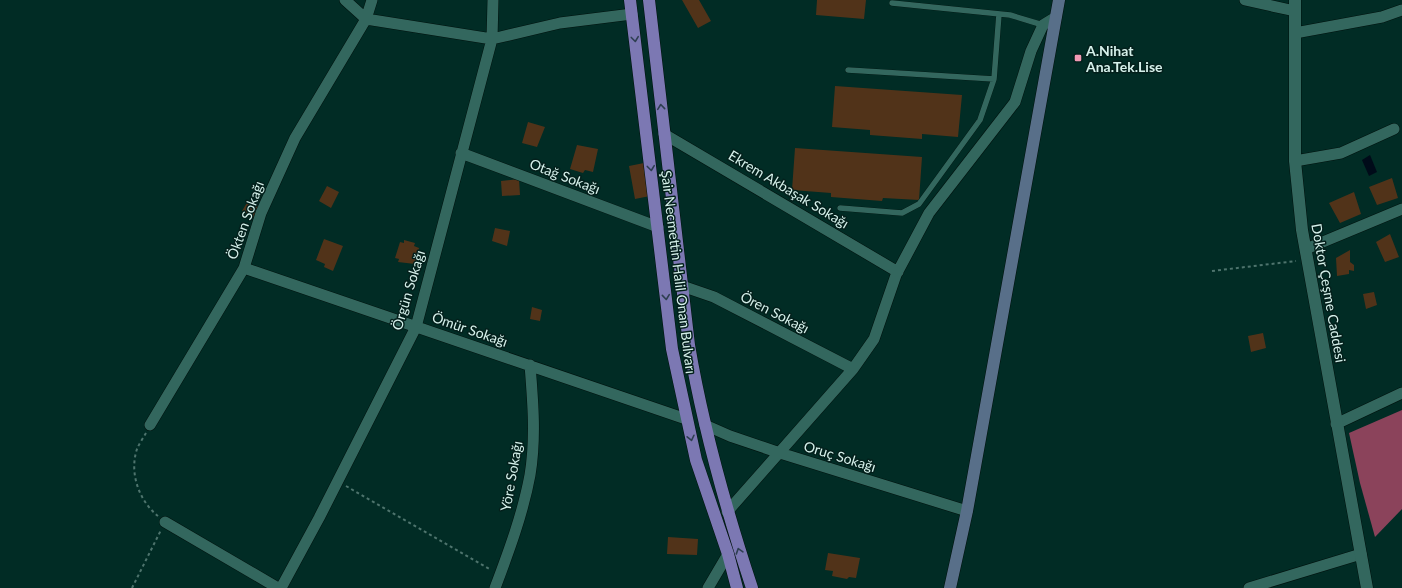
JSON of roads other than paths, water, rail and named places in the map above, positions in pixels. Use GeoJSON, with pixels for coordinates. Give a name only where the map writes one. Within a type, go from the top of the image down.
{"type":"FeatureCollection","features":[{"type":"Feature","properties":{"kind":"main road","name":"Şair Necmettin Halil Onan Bulvarı"},"geometry":{"type":"LineString","coordinates":[[630,0],[672,349],[696,460],[728,554],[736,588]]}},
{"type":"Feature","properties":{"kind":"main road","name":"Şair Necmettin Halil Onan Bulvarı"},"geometry":{"type":"LineString","coordinates":[[649,0],[689,346],[705,425],[727,512],[752,588]]}},
{"type":"Feature","properties":{"kind":"main road"},"geometry":{"type":"LineString","coordinates":[[950,588],[967,511],[1059,0]]}},
{"type":"Feature","properties":{"kind":"street"},"geometry":{"type":"LineString","coordinates":[[345,0],[366,19],[492,39],[560,23],[632,14]]}},
{"type":"Feature","properties":{"kind":"street","name":"Ökten Sokağı"},"geometry":{"type":"LineString","coordinates":[[150,425],[244,268],[260,213],[295,138],[366,19],[372,0]]}},
{"type":"Feature","properties":{"kind":"street","name":"Örgün Sokağı"},"geometry":{"type":"LineString","coordinates":[[279,588],[338,481],[416,327],[492,39],[493,0]]}},
{"type":"Feature","properties":{"kind":"street"},"geometry":{"type":"LineString","coordinates":[[1245,0],[1295,5]]}},
{"type":"Feature","properties":{"kind":"street","name":"Doktor Çeşme Caddesi"},"geometry":{"type":"LineString","coordinates":[[1295,5],[1295,160],[1307,255],[1336,424],[1367,588]]}},
{"type":"Feature","properties":{"kind":"street"},"geometry":{"type":"LineString","coordinates":[[1295,32],[1382,17],[1402,10]]}},
{"type":"Feature","properties":{"kind":"street"},"geometry":{"type":"LineString","coordinates":[[727,512],[853,369],[874,339],[898,272],[929,213],[1015,102],[1031,51],[1043,25],[1056,17]]}},
{"type":"Feature","properties":{"kind":"street"},"geometry":{"type":"LineString","coordinates":[[1295,160],[1341,153],[1394,129]]}},
{"type":"Feature","properties":{"kind":"street","name":"Ekrem Akbaşak Sokağı"},"geometry":{"type":"LineString","coordinates":[[664,134],[898,272]]}},
{"type":"Feature","properties":{"kind":"street","name":"Otağ Sokağı"},"geometry":{"type":"LineString","coordinates":[[461,153],[658,227]]}},
{"type":"Feature","properties":{"kind":"street"},"geometry":{"type":"LineString","coordinates":[[1307,255],[1402,209]]}},
{"type":"Feature","properties":{"kind":"street","name":"Ömür Sokağı"},"geometry":{"type":"LineString","coordinates":[[244,268],[686,419]]}},
{"type":"Feature","properties":{"kind":"street","name":"Ören Sokağı"},"geometry":{"type":"LineString","coordinates":[[682,286],[714,298],[853,369]]}},
{"type":"Feature","properties":{"kind":"street","name":"Yöre Sokağı"},"geometry":{"type":"LineString","coordinates":[[495,588],[512,540],[530,474],[534,424],[530,365]]}},
{"type":"Feature","properties":{"kind":"street"},"geometry":{"type":"LineString","coordinates":[[1336,424],[1402,393]]}},
{"type":"Feature","properties":{"kind":"street","name":"Oruç Sokağı"},"geometry":{"type":"LineString","coordinates":[[705,425],[730,436],[780,453],[967,511]]}},
{"type":"Feature","properties":{"kind":"street"},"geometry":{"type":"LineString","coordinates":[[165,522],[279,588]]}},
{"type":"Feature","properties":{"kind":"street"},"geometry":{"type":"LineString","coordinates":[[708,588],[728,554]]}},
{"type":"Feature","properties":{"kind":"street"},"geometry":{"type":"LineString","coordinates":[[1249,588],[1361,554]]}},
{"type":"Feature","properties":{"kind":"lane"},"geometry":{"type":"LineString","coordinates":[[892,2],[999,14],[1043,25]]}},
{"type":"Feature","properties":{"kind":"lane"},"geometry":{"type":"LineString","coordinates":[[840,208],[902,213],[919,204],[980,120],[994,79],[999,14]]}},
{"type":"Feature","properties":{"kind":"lane"},"geometry":{"type":"LineString","coordinates":[[848,70],[994,79]]}},
{"type":"Feature","properties":{"kind":"water"},"geometry":{"type":"Polygon","coordinates":[[[1370,155],[1377,172],[1369,176],[1362,160],[1370,155]]]}},
{"type":"Feature","properties":{"kind":"place","name":"A.Nihat Ana.Tek.Lise"},"geometry":{"type":"Point","coordinates":[1078,58]}}]}
